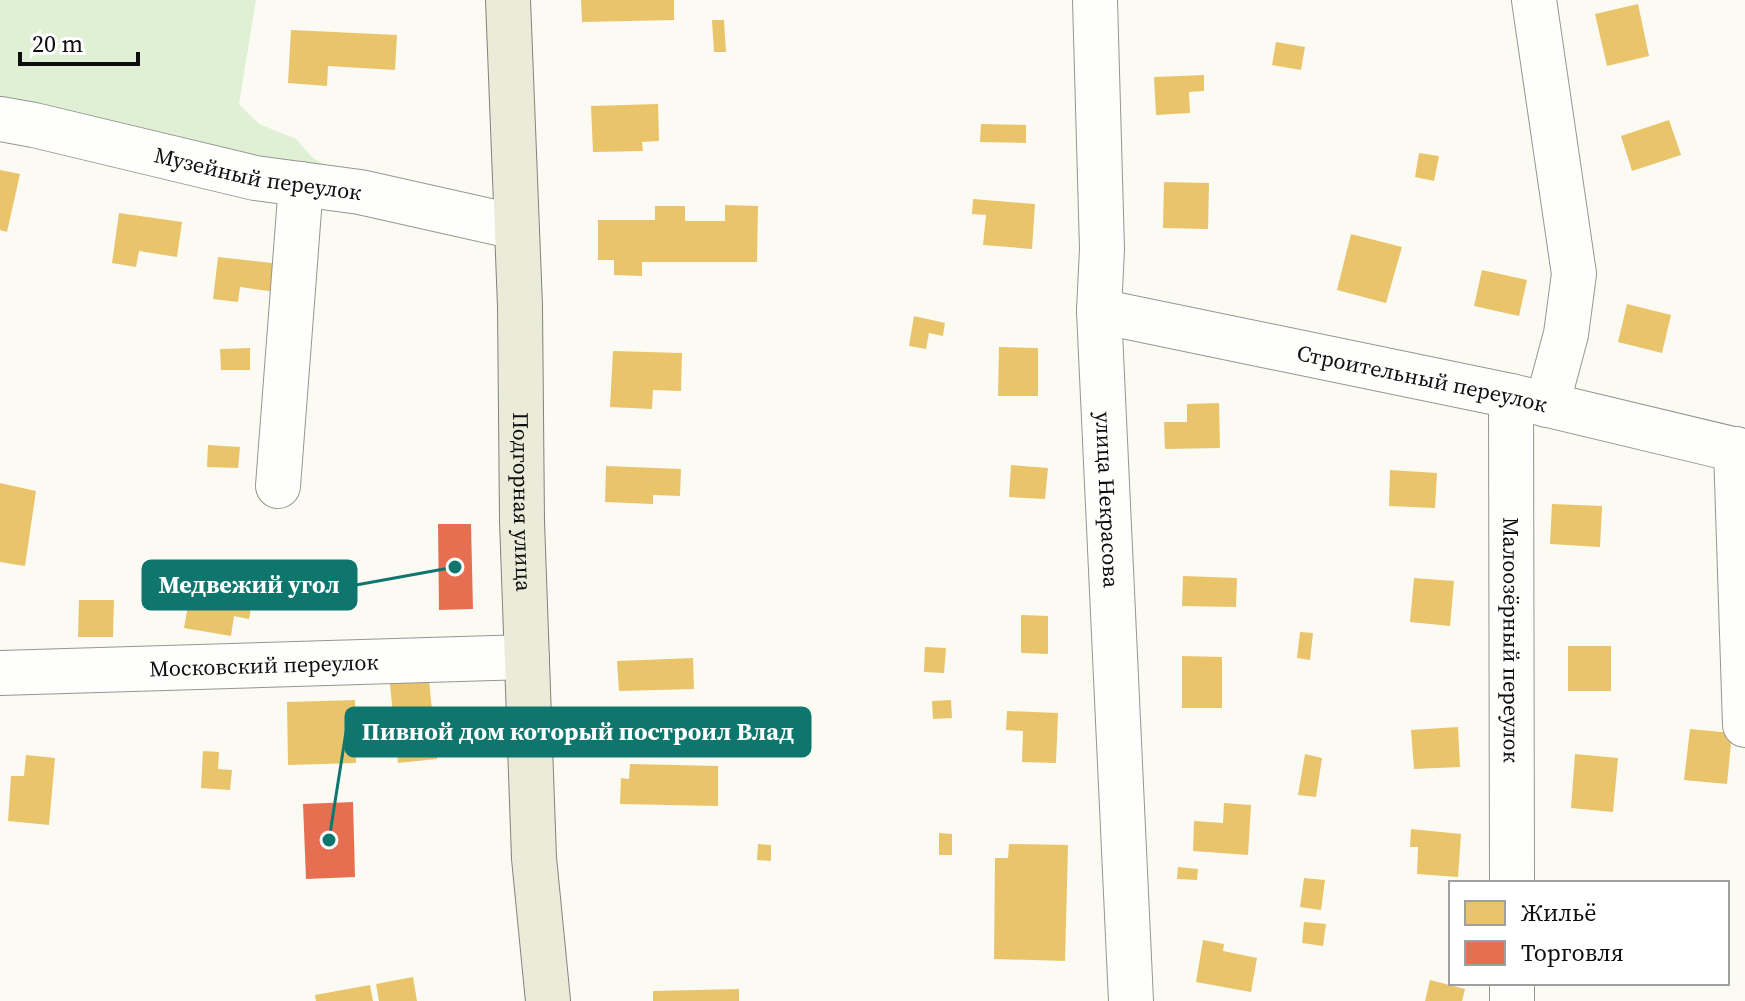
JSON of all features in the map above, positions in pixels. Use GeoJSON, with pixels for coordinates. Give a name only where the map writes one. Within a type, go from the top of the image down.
{"type":"FeatureCollection","features":[{"type":"Feature","properties":{"kind":"main road","name":"Подгорная улица"},"geometry":{"type":"LineString","coordinates":[[508,0],[520,306],[522,521],[534,858],[548,1001]]}},
{"type":"Feature","properties":{"kind":"street","name":"улица Некрасова"},"geometry":{"type":"LineString","coordinates":[[1095,0],[1102,249],[1099,311],[1131,1001]]}},
{"type":"Feature","properties":{"kind":"street","name":"Малоозёрный переулок"},"geometry":{"type":"LineString","coordinates":[[1512,881],[1529,400],[1566,334],[1574,274],[1534,0]]}},
{"type":"Feature","properties":{"kind":"street","name":"Музейный переулок"},"geometry":{"type":"LineString","coordinates":[[0,119],[255,178],[360,192],[516,227]]}},
{"type":"Feature","properties":{"kind":"street"},"geometry":{"type":"LineString","coordinates":[[278,486],[301,184]]}},
{"type":"Feature","properties":{"kind":"street","name":"Строительный переулок"},"geometry":{"type":"LineString","coordinates":[[1099,311],[1529,400],[1740,450]]}},
{"type":"Feature","properties":{"kind":"street"},"geometry":{"type":"LineString","coordinates":[[1740,450],[1745,725]]}},
{"type":"Feature","properties":{"kind":"street","name":"Московский переулок"},"geometry":{"type":"LineString","coordinates":[[0,673],[527,657]]}},
{"type":"Feature","properties":{"kind":"green space"},"geometry":{"type":"Polygon","coordinates":[[[0,0],[256,0],[239,104],[259,124],[296,139],[312,157],[361,188],[0,114],[0,0]]]}},
{"type":"Feature","properties":{"kind":"building: Жильё"},"geometry":{"type":"Polygon","coordinates":[[[581,0],[674,0],[674,20],[582,22],[581,0]]]}},
{"type":"Feature","properties":{"kind":"building: Жильё"},"geometry":{"type":"Polygon","coordinates":[[[1638,4],[1649,56],[1607,66],[1595,14],[1638,4]]]}},
{"type":"Feature","properties":{"kind":"building: Жильё"},"geometry":{"type":"Polygon","coordinates":[[[712,20],[724,20],[726,52],[714,52],[712,20]]]}},
{"type":"Feature","properties":{"kind":"building: Жильё"},"geometry":{"type":"Polygon","coordinates":[[[291,30],[397,35],[395,70],[328,66],[327,86],[288,83],[291,30]]]}},
{"type":"Feature","properties":{"kind":"building: Жильё"},"geometry":{"type":"Polygon","coordinates":[[[1276,42],[1305,47],[1301,70],[1272,65],[1276,42]]]}},
{"type":"Feature","properties":{"kind":"building: Жильё"},"geometry":{"type":"Polygon","coordinates":[[[1204,75],[1204,91],[1189,92],[1190,113],[1156,115],[1154,77],[1204,75]]]}},
{"type":"Feature","properties":{"kind":"building: Жильё"},"geometry":{"type":"Polygon","coordinates":[[[658,104],[659,141],[642,142],[643,151],[593,152],[591,106],[658,104]]]}},
{"type":"Feature","properties":{"kind":"building: Жильё"},"geometry":{"type":"Polygon","coordinates":[[[1669,120],[1681,155],[1632,171],[1621,136],[1669,120]]]}},
{"type":"Feature","properties":{"kind":"building: Жильё"},"geometry":{"type":"Polygon","coordinates":[[[981,124],[1026,125],[1026,143],[980,142],[981,124]]]}},
{"type":"Feature","properties":{"kind":"building: Жильё"},"geometry":{"type":"Polygon","coordinates":[[[1419,153],[1439,156],[1434,181],[1415,177],[1419,153]]]}},
{"type":"Feature","properties":{"kind":"building: Жильё"},"geometry":{"type":"Polygon","coordinates":[[[0,170],[20,174],[7,232],[0,230],[0,170]]]}},
{"type":"Feature","properties":{"kind":"building: Жильё"},"geometry":{"type":"Polygon","coordinates":[[[1164,182],[1209,183],[1208,229],[1163,228],[1164,182]]]}},
{"type":"Feature","properties":{"kind":"building: Жильё"},"geometry":{"type":"Polygon","coordinates":[[[973,199],[1035,204],[1032,249],[983,245],[986,215],[972,214],[973,199]]]}},
{"type":"Feature","properties":{"kind":"building: Жильё"},"geometry":{"type":"Polygon","coordinates":[[[725,205],[758,206],[757,262],[642,262],[642,276],[614,275],[614,260],[598,260],[598,220],[655,220],[655,206],[685,206],[685,221],[725,221],[725,205]]]}},
{"type":"Feature","properties":{"kind":"building: Жильё"},"geometry":{"type":"Polygon","coordinates":[[[119,213],[182,222],[177,257],[139,251],[136,267],[112,263],[119,213]]]}},
{"type":"Feature","properties":{"kind":"building: Жильё"},"geometry":{"type":"Polygon","coordinates":[[[1351,234],[1402,247],[1386,303],[1337,290],[1351,234]]]}},
{"type":"Feature","properties":{"kind":"building: Жильё"},"geometry":{"type":"Polygon","coordinates":[[[218,257],[281,264],[277,292],[240,287],[238,302],[213,299],[218,257]]]}},
{"type":"Feature","properties":{"kind":"building: Жильё"},"geometry":{"type":"Polygon","coordinates":[[[1482,270],[1527,280],[1519,316],[1474,306],[1482,270]]]}},
{"type":"Feature","properties":{"kind":"building: Жильё"},"geometry":{"type":"Polygon","coordinates":[[[1627,304],[1671,315],[1662,353],[1618,342],[1627,304]]]}},
{"type":"Feature","properties":{"kind":"building: Жильё"},"geometry":{"type":"Polygon","coordinates":[[[914,316],[945,323],[943,336],[929,333],[926,349],[909,346],[914,316]]]}},
{"type":"Feature","properties":{"kind":"building: Жильё"},"geometry":{"type":"Polygon","coordinates":[[[999,347],[1038,348],[1038,396],[998,396],[999,347]]]}},
{"type":"Feature","properties":{"kind":"building: Жильё"},"geometry":{"type":"Polygon","coordinates":[[[250,348],[250,370],[221,370],[220,349],[250,348]]]}},
{"type":"Feature","properties":{"kind":"building: Жильё"},"geometry":{"type":"Polygon","coordinates":[[[613,351],[682,353],[681,391],[653,390],[652,409],[610,407],[613,351]]]}},
{"type":"Feature","properties":{"kind":"building: Жильё"},"geometry":{"type":"Polygon","coordinates":[[[1219,403],[1220,448],[1165,449],[1164,422],[1187,422],[1187,404],[1219,403]]]}},
{"type":"Feature","properties":{"kind":"building: Жильё"},"geometry":{"type":"Polygon","coordinates":[[[208,445],[240,447],[238,468],[207,467],[208,445]]]}},
{"type":"Feature","properties":{"kind":"building: Жильё"},"geometry":{"type":"Polygon","coordinates":[[[1011,465],[1048,468],[1045,499],[1009,497],[1011,465]]]}},
{"type":"Feature","properties":{"kind":"building: Жильё"},"geometry":{"type":"Polygon","coordinates":[[[606,466],[681,469],[680,496],[653,495],[653,504],[605,502],[606,466]]]}},
{"type":"Feature","properties":{"kind":"building: Жильё"},"geometry":{"type":"Polygon","coordinates":[[[1390,470],[1437,473],[1435,508],[1389,506],[1390,470]]]}},
{"type":"Feature","properties":{"kind":"building: Жильё"},"geometry":{"type":"Polygon","coordinates":[[[0,483],[36,491],[25,566],[0,562],[0,483]]]}},
{"type":"Feature","properties":{"kind":"building: Жильё"},"geometry":{"type":"Polygon","coordinates":[[[1552,504],[1602,506],[1600,547],[1550,544],[1552,504]]]}},
{"type":"Feature","properties":{"kind":"building: Жильё"},"geometry":{"type":"Polygon","coordinates":[[[1183,576],[1237,578],[1236,607],[1182,606],[1183,576]]]}},
{"type":"Feature","properties":{"kind":"building: Жильё"},"geometry":{"type":"Polygon","coordinates":[[[193,578],[255,589],[249,619],[234,616],[231,636],[184,628],[193,578]]]}},
{"type":"Feature","properties":{"kind":"building: Жильё"},"geometry":{"type":"Polygon","coordinates":[[[1414,578],[1454,581],[1450,626],[1410,622],[1414,578]]]}},
{"type":"Feature","properties":{"kind":"building: Жильё"},"geometry":{"type":"Polygon","coordinates":[[[79,600],[114,600],[113,637],[78,637],[79,600]]]}},
{"type":"Feature","properties":{"kind":"building: Жильё"},"geometry":{"type":"Polygon","coordinates":[[[1021,615],[1048,616],[1048,654],[1021,653],[1021,615]]]}},
{"type":"Feature","properties":{"kind":"building: Жильё"},"geometry":{"type":"Polygon","coordinates":[[[1300,632],[1313,633],[1310,660],[1297,658],[1300,632]]]}},
{"type":"Feature","properties":{"kind":"building: Жильё"},"geometry":{"type":"Polygon","coordinates":[[[1568,646],[1611,646],[1611,691],[1568,691],[1568,646]]]}},
{"type":"Feature","properties":{"kind":"building: Жильё"},"geometry":{"type":"Polygon","coordinates":[[[925,647],[946,648],[944,673],[924,672],[925,647]]]}},
{"type":"Feature","properties":{"kind":"building: Жильё"},"geometry":{"type":"Polygon","coordinates":[[[1182,656],[1222,657],[1222,708],[1182,708],[1182,656]]]}},
{"type":"Feature","properties":{"kind":"building: Жильё"},"geometry":{"type":"Polygon","coordinates":[[[693,658],[694,689],[619,691],[617,661],[693,658]]]}},
{"type":"Feature","properties":{"kind":"building: Жильё"},"geometry":{"type":"Polygon","coordinates":[[[428,671],[437,759],[398,763],[389,675],[428,671]]]}},
{"type":"Feature","properties":{"kind":"building: Жильё"},"geometry":{"type":"Polygon","coordinates":[[[355,700],[356,763],[288,765],[287,702],[355,700]]]}},
{"type":"Feature","properties":{"kind":"building: Жильё"},"geometry":{"type":"Polygon","coordinates":[[[951,700],[952,718],[933,719],[932,701],[951,700]]]}},
{"type":"Feature","properties":{"kind":"building: Жильё"},"geometry":{"type":"Polygon","coordinates":[[[1007,711],[1058,713],[1056,763],[1022,762],[1023,731],[1006,730],[1007,711]]]}},
{"type":"Feature","properties":{"kind":"building: Жильё"},"geometry":{"type":"Polygon","coordinates":[[[1458,727],[1460,767],[1414,769],[1411,730],[1458,727]]]}},
{"type":"Feature","properties":{"kind":"building: Жильё"},"geometry":{"type":"Polygon","coordinates":[[[1690,729],[1732,733],[1727,784],[1684,780],[1690,729]]]}},
{"type":"Feature","properties":{"kind":"building: Жильё"},"geometry":{"type":"Polygon","coordinates":[[[203,751],[219,752],[218,769],[232,770],[230,790],[201,788],[203,751]]]}},
{"type":"Feature","properties":{"kind":"building: Жильё"},"geometry":{"type":"Polygon","coordinates":[[[1305,754],[1322,758],[1316,797],[1298,795],[1305,754]]]}},
{"type":"Feature","properties":{"kind":"building: Жильё"},"geometry":{"type":"Polygon","coordinates":[[[1575,754],[1618,758],[1613,812],[1571,808],[1575,754]]]}},
{"type":"Feature","properties":{"kind":"building: Жильё"},"geometry":{"type":"Polygon","coordinates":[[[26,755],[55,758],[49,825],[8,821],[11,776],[24,776],[26,755]]]}},
{"type":"Feature","properties":{"kind":"building: Жильё"},"geometry":{"type":"Polygon","coordinates":[[[630,764],[718,766],[718,806],[620,804],[621,778],[629,779],[630,764]]]}},
{"type":"Feature","properties":{"kind":"building: Жильё"},"geometry":{"type":"Polygon","coordinates":[[[1224,803],[1251,805],[1248,855],[1193,851],[1194,821],[1223,823],[1224,803]]]}},
{"type":"Feature","properties":{"kind":"building: Жильё"},"geometry":{"type":"Polygon","coordinates":[[[1411,829],[1461,834],[1458,877],[1417,874],[1418,847],[1410,847],[1411,829]]]}},
{"type":"Feature","properties":{"kind":"building: Жильё"},"geometry":{"type":"Polygon","coordinates":[[[939,833],[952,834],[952,855],[939,855],[939,833]]]}},
{"type":"Feature","properties":{"kind":"building: Жильё"},"geometry":{"type":"Polygon","coordinates":[[[758,844],[771,845],[771,861],[757,860],[758,844]]]}},
{"type":"Feature","properties":{"kind":"building: Жильё"},"geometry":{"type":"Polygon","coordinates":[[[1009,844],[1068,845],[1065,961],[994,959],[995,858],[1008,858],[1009,844]]]}},
{"type":"Feature","properties":{"kind":"building: Жильё"},"geometry":{"type":"Polygon","coordinates":[[[1178,867],[1198,869],[1197,880],[1177,879],[1178,867]]]}},
{"type":"Feature","properties":{"kind":"building: Жильё"},"geometry":{"type":"Polygon","coordinates":[[[1304,878],[1325,880],[1321,910],[1300,907],[1304,878]]]}},
{"type":"Feature","properties":{"kind":"building: Жильё"},"geometry":{"type":"Polygon","coordinates":[[[1304,922],[1326,924],[1323,946],[1302,943],[1304,922]]]}},
{"type":"Feature","properties":{"kind":"building: Жильё"},"geometry":{"type":"Polygon","coordinates":[[[1203,940],[1224,944],[1223,951],[1257,958],[1251,992],[1196,982],[1203,940]]]}},
{"type":"Feature","properties":{"kind":"building: Жильё"},"geometry":{"type":"Polygon","coordinates":[[[413,977],[417,1001],[379,1001],[376,984],[413,977]]]}},
{"type":"Feature","properties":{"kind":"building: Жильё"},"geometry":{"type":"Polygon","coordinates":[[[1430,980],[1465,989],[1462,1001],[1425,1001],[1430,980]]]}},
{"type":"Feature","properties":{"kind":"building: Жильё"},"geometry":{"type":"Polygon","coordinates":[[[370,985],[373,1001],[316,1001],[315,995],[370,985]]]}},
{"type":"Feature","properties":{"kind":"building: Жильё"},"geometry":{"type":"Polygon","coordinates":[[[739,989],[739,1001],[653,1001],[653,991],[739,989]]]}},
{"type":"Feature","properties":{"kind":"building: Торговля"},"geometry":{"type":"Polygon","coordinates":[[[438,524],[471,524],[473,609],[439,610],[438,524]]]}},
{"type":"Feature","properties":{"kind":"building: Торговля"},"geometry":{"type":"Polygon","coordinates":[[[353,802],[355,877],[306,879],[303,804],[353,802]]]}},
{"type":"Feature","properties":{"kind":"place","name":"Медвежий угол"},"geometry":{"type":"Point","coordinates":[455,567]}},
{"type":"Feature","properties":{"kind":"place","name":"Пивной дом который построил Влад"},"geometry":{"type":"Point","coordinates":[329,840]}}]}
